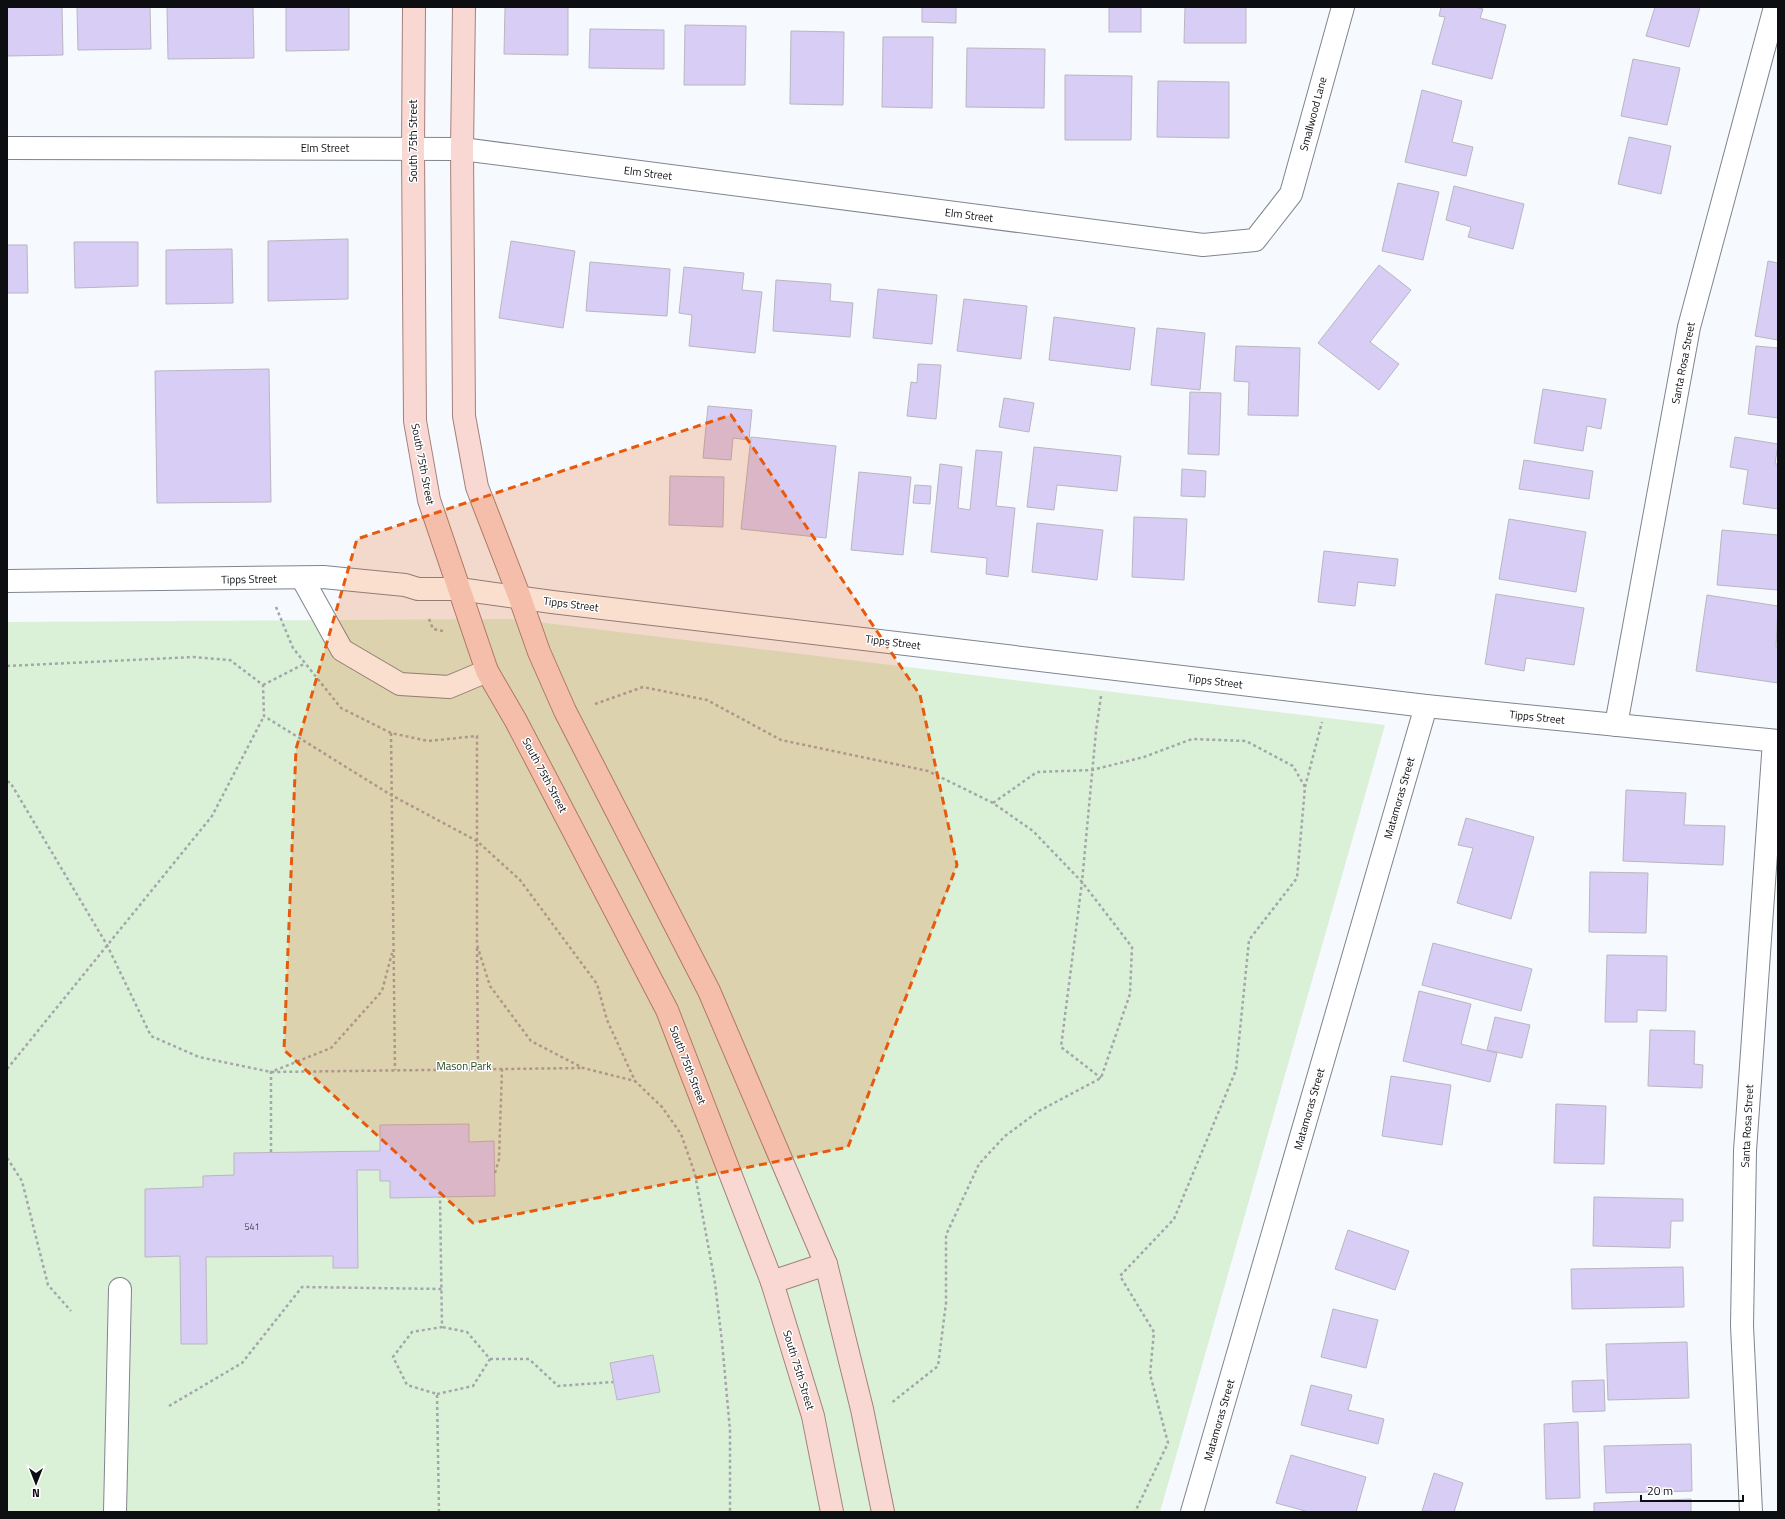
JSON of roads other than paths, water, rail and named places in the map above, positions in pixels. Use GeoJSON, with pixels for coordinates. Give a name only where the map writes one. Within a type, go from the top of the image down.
{"type":"FeatureCollection","features":[{"type":"Feature","properties":{"kind":"main road","name":"South 75th Street"},"geometry":{"type":"LineString","coordinates":[[414,7],[413,149],[415,421],[429,500],[487,670],[516,721],[667,1010],[772,1282],[813,1416],[832,1512]]}},
{"type":"Feature","properties":{"kind":"main road"},"geometry":{"type":"LineString","coordinates":[[464,7],[462,149],[464,416],[477,488],[520,598],[539,652],[565,711],[709,991],[826,1264],[862,1409],[883,1512]]}},
{"type":"Feature","properties":{"kind":"main road"},"geometry":{"type":"LineString","coordinates":[[772,1282],[826,1264]]}},
{"type":"Feature","properties":{"kind":"street","name":"Smallwood Lane"},"geometry":{"type":"LineString","coordinates":[[1274,216],[1291,194],[1343,7]]}},
{"type":"Feature","properties":{"kind":"street","name":"Santa Rosa Street"},"geometry":{"type":"LineString","coordinates":[[1616,725],[1689,327],[1775,7]]}},
{"type":"Feature","properties":{"kind":"street","name":"Elm Street"},"geometry":{"type":"LineString","coordinates":[[7,148],[462,149],[1204,245],[1255,240],[1274,216]]}},
{"type":"Feature","properties":{"kind":"street","name":"Tipps Street"},"geometry":{"type":"LineString","coordinates":[[7,581],[323,577],[405,585],[418,589],[459,589],[520,598],[1339,696],[1776,741]]}},
{"type":"Feature","properties":{"kind":"street"},"geometry":{"type":"LineString","coordinates":[[302,578],[342,650],[400,684],[449,687],[487,670]]}},
{"type":"Feature","properties":{"kind":"street","name":"Matamoras Street"},"geometry":{"type":"LineString","coordinates":[[1192,1512],[1426,706]]}},
{"type":"Feature","properties":{"kind":"street","name":"Santa Rosa Street"},"geometry":{"type":"LineString","coordinates":[[1751,1512],[1742,1326],[1745,1151],[1776,741]]}},
{"type":"Feature","properties":{"kind":"street"},"geometry":{"type":"LineString","coordinates":[[115,1512],[120,1289]]}},
{"type":"Feature","properties":{"kind":"park label","name":"Mason Park"},"geometry":{"type":"Point","coordinates":[464,1066]}}]}
